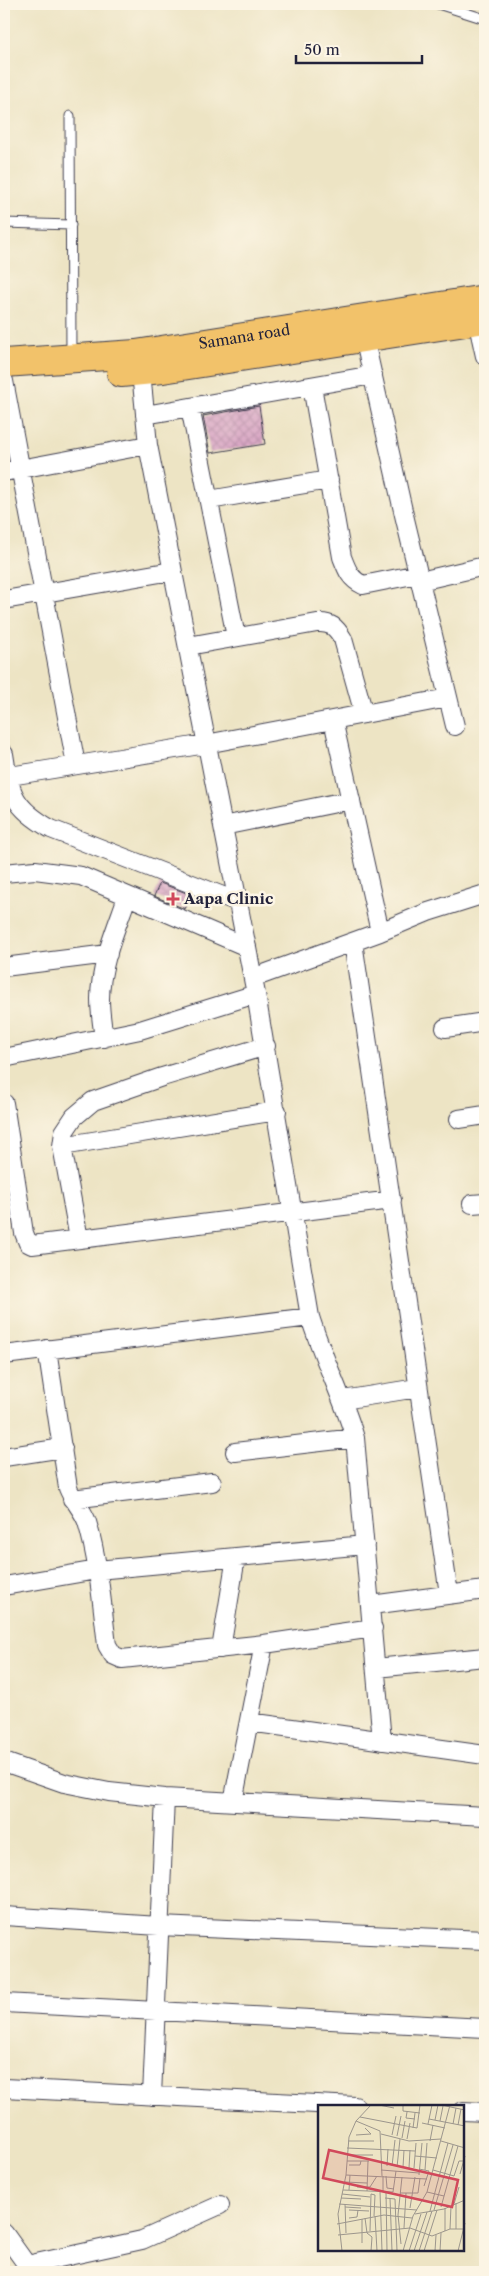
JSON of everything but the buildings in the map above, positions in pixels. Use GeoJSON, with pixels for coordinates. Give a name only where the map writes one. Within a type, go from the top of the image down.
{"type":"FeatureCollection","features":[{"type":"Feature","properties":{"kind":"main road","name":"Samana road"},"geometry":{"type":"LineString","coordinates":[[4,362],[136,354],[482,313]]}},
{"type":"Feature","properties":{"kind":"main road","name":"Samana road"},"geometry":{"type":"LineString","coordinates":[[4,381],[141,372],[364,337],[482,313]]}},
{"type":"Feature","properties":{"kind":"street"},"geometry":{"type":"LineString","coordinates":[[482,313],[485,356]]}},
{"type":"Feature","properties":{"kind":"street"},"geometry":{"type":"LineString","coordinates":[[364,337],[455,726]]}},
{"type":"Feature","properties":{"kind":"street"},"geometry":{"type":"LineString","coordinates":[[141,372],[148,445],[255,986],[310,1317],[317,1340],[343,1400],[355,1438],[366,1544],[382,1741]]}},
{"type":"Feature","properties":{"kind":"street"},"geometry":{"type":"LineString","coordinates":[[145,415],[372,375]]}},
{"type":"Feature","properties":{"kind":"street"},"geometry":{"type":"LineString","coordinates":[[4,381],[12,470],[44,592],[76,765]]}},
{"type":"Feature","properties":{"kind":"street"},"geometry":{"type":"LineString","coordinates":[[312,386],[342,557],[348,573],[355,582],[363,585],[485,566]]}},
{"type":"Feature","properties":{"kind":"street"},"geometry":{"type":"LineString","coordinates":[[190,407],[236,637]]}},
{"type":"Feature","properties":{"kind":"street"},"geometry":{"type":"LineString","coordinates":[[12,470],[148,445]]}},
{"type":"Feature","properties":{"kind":"street"},"geometry":{"type":"LineString","coordinates":[[208,500],[329,480]]}},
{"type":"Feature","properties":{"kind":"street"},"geometry":{"type":"LineString","coordinates":[[4,600],[172,571]]}},
{"type":"Feature","properties":{"kind":"street"},"geometry":{"type":"LineString","coordinates":[[188,646],[328,622],[337,629],[343,639],[364,714]]}},
{"type":"Feature","properties":{"kind":"street"},"geometry":{"type":"LineString","coordinates":[[6,777],[206,744],[448,698]]}},
{"type":"Feature","properties":{"kind":"street"},"geometry":{"type":"LineString","coordinates":[[333,720],[380,932]]}},
{"type":"Feature","properties":{"kind":"street"},"geometry":{"type":"LineString","coordinates":[[4,754],[6,777],[16,801],[30,817],[51,829],[238,902]]}},
{"type":"Feature","properties":{"kind":"street"},"geometry":{"type":"LineString","coordinates":[[223,826],[350,800]]}},
{"type":"Feature","properties":{"kind":"street"},"geometry":{"type":"LineString","coordinates":[[4,872],[35,870],[82,876],[127,897],[247,947]]}},
{"type":"Feature","properties":{"kind":"street"},"geometry":{"type":"LineString","coordinates":[[4,1058],[140,1030],[255,986],[353,942],[428,912],[485,894]]}},
{"type":"Feature","properties":{"kind":"street"},"geometry":{"type":"LineString","coordinates":[[104,1038],[100,999],[108,954],[127,897]]}},
{"type":"Feature","properties":{"kind":"street"},"geometry":{"type":"LineString","coordinates":[[353,942],[392,1200],[417,1388],[449,1594]]}},
{"type":"Feature","properties":{"kind":"street"},"geometry":{"type":"LineString","coordinates":[[4,967],[108,954]]}},
{"type":"Feature","properties":{"kind":"street"},"geometry":{"type":"LineString","coordinates":[[445,1028],[485,1022]]}},
{"type":"Feature","properties":{"kind":"street"},"geometry":{"type":"LineString","coordinates":[[79,1239],[62,1146],[64,1132],[74,1117],[93,1101],[162,1077],[266,1046]]}},
{"type":"Feature","properties":{"kind":"street"},"geometry":{"type":"LineString","coordinates":[[4,1103],[26,1239],[32,1245],[392,1200]]}},
{"type":"Feature","properties":{"kind":"street"},"geometry":{"type":"LineString","coordinates":[[62,1146],[277,1111]]}},
{"type":"Feature","properties":{"kind":"street"},"geometry":{"type":"LineString","coordinates":[[459,1119],[485,1116]]}},
{"type":"Feature","properties":{"kind":"street"},"geometry":{"type":"LineString","coordinates":[[4,1355],[310,1317]]}},
{"type":"Feature","properties":{"kind":"street"},"geometry":{"type":"LineString","coordinates":[[47,1349],[68,1488],[72,1499],[84,1516],[97,1570],[107,1646],[113,1655],[122,1659],[221,1649],[373,1628]]}},
{"type":"Feature","properties":{"kind":"street"},"geometry":{"type":"LineString","coordinates":[[343,1400],[417,1388]]}},
{"type":"Feature","properties":{"kind":"street"},"geometry":{"type":"LineString","coordinates":[[235,1452],[355,1438]]}},
{"type":"Feature","properties":{"kind":"street"},"geometry":{"type":"LineString","coordinates":[[4,1457],[63,1448]]}},
{"type":"Feature","properties":{"kind":"street"},"geometry":{"type":"LineString","coordinates":[[72,1499],[212,1482]]}},
{"type":"Feature","properties":{"kind":"street"},"geometry":{"type":"LineString","coordinates":[[4,1586],[97,1570],[366,1544]]}},
{"type":"Feature","properties":{"kind":"street"},"geometry":{"type":"LineString","coordinates":[[221,1649],[236,1557]]}},
{"type":"Feature","properties":{"kind":"street"},"geometry":{"type":"LineString","coordinates":[[371,1605],[485,1590]]}},
{"type":"Feature","properties":{"kind":"street"},"geometry":{"type":"LineString","coordinates":[[233,1802],[264,1644]]}},
{"type":"Feature","properties":{"kind":"street"},"geometry":{"type":"LineString","coordinates":[[376,1668],[485,1657]]}},
{"type":"Feature","properties":{"kind":"street"},"geometry":{"type":"LineString","coordinates":[[248,1722],[485,1755]]}},
{"type":"Feature","properties":{"kind":"street"},"geometry":{"type":"LineString","coordinates":[[4,1762],[64,1783],[109,1792],[165,1798],[485,1816]]}},
{"type":"Feature","properties":{"kind":"street"},"geometry":{"type":"LineString","coordinates":[[152,2096],[165,1798]]}},
{"type":"Feature","properties":{"kind":"street"},"geometry":{"type":"LineString","coordinates":[[4,1916],[159,1926],[485,1940]]}},
{"type":"Feature","properties":{"kind":"street"},"geometry":{"type":"LineString","coordinates":[[4,2003],[485,2028]]}},
{"type":"Feature","properties":{"kind":"street"},"geometry":{"type":"LineString","coordinates":[[4,2088],[335,2105]]}},
{"type":"Feature","properties":{"kind":"street"},"geometry":{"type":"LineString","coordinates":[[464,2111],[485,2112]]}},
{"type":"Feature","properties":{"kind":"street"},"geometry":{"type":"LineString","coordinates":[[4,2233],[20,2262],[142,2240],[220,2205]]}},
{"type":"Feature","properties":{"kind":"lane"},"geometry":{"type":"LineString","coordinates":[[438,4],[485,20]]}},
{"type":"Feature","properties":{"kind":"lane"},"geometry":{"type":"LineString","coordinates":[[70,116],[71,358]]}},
{"type":"Feature","properties":{"kind":"lane"},"geometry":{"type":"LineString","coordinates":[[4,223],[71,225]]}},
{"type":"Feature","properties":{"kind":"place","name":"Aapa Clinic"},"geometry":{"type":"Point","coordinates":[173,899]}}]}
